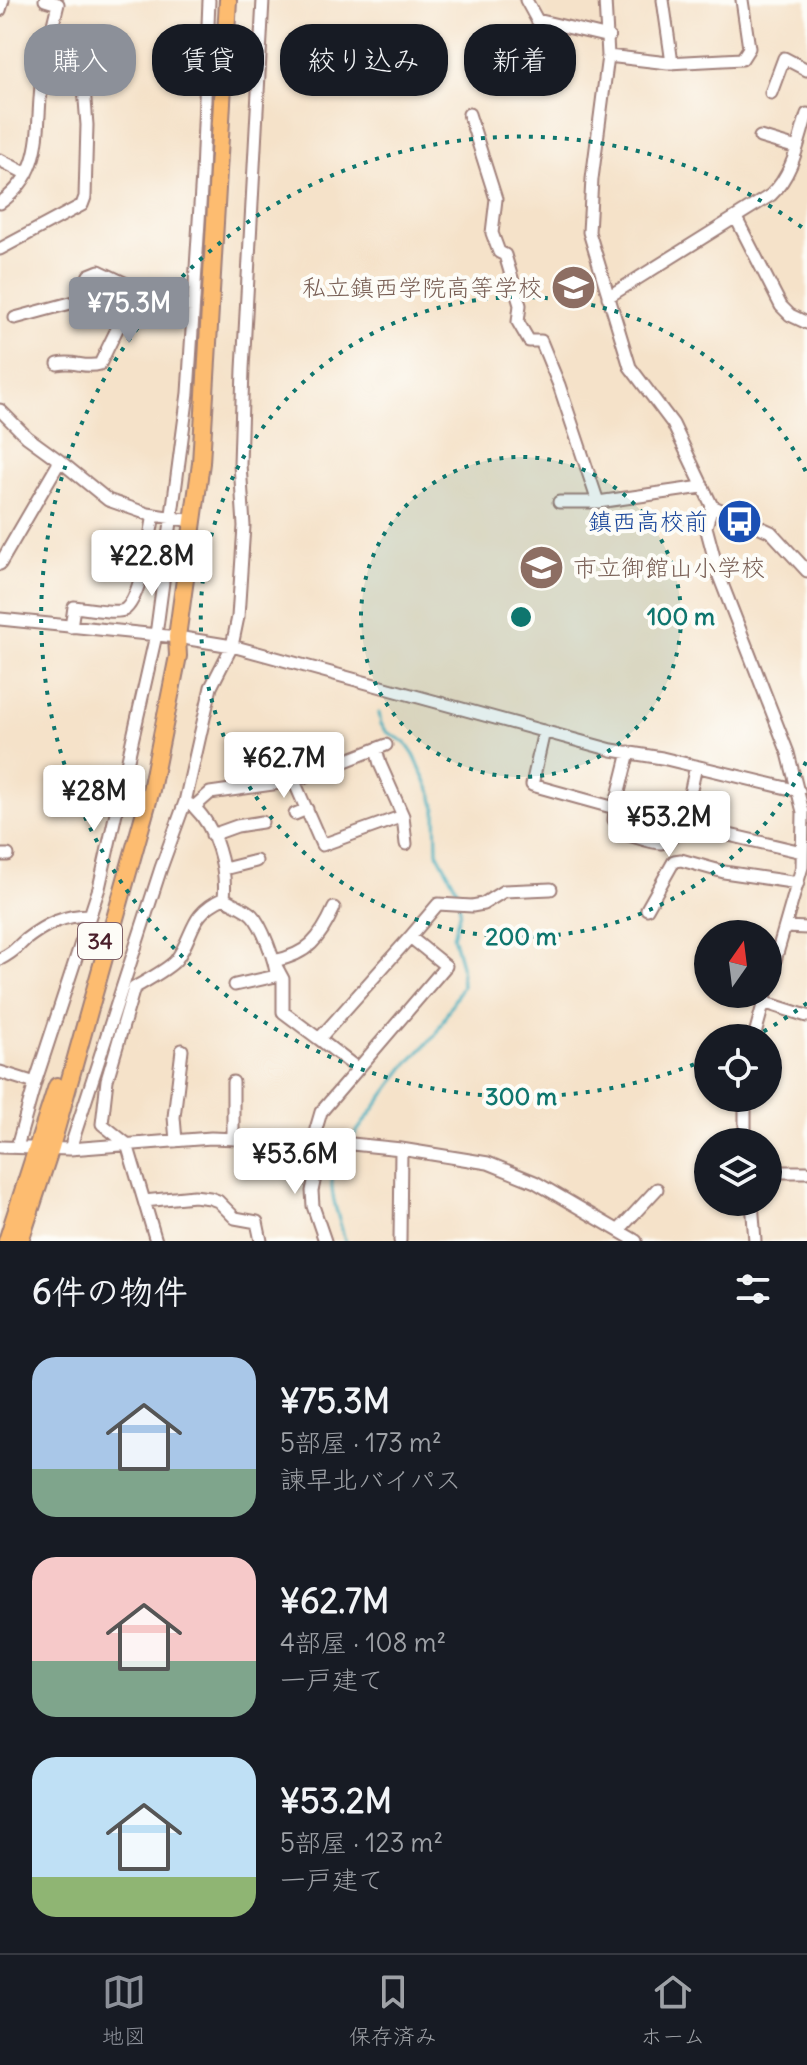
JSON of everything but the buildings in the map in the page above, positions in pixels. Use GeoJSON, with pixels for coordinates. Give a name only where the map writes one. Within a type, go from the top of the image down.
{"type":"FeatureCollection","features":[{"type":"Feature","properties":{"kind":"highway","name":"34"},"geometry":{"type":"LineString","coordinates":[[20,1241],[142,787],[167,653],[185,638],[207,390],[228,0]]}},
{"type":"Feature","properties":{"kind":"highway","name":"34"},"geometry":{"type":"LineString","coordinates":[[7,1241],[45,1148]]}},
{"type":"Feature","properties":{"kind":"street"},"geometry":{"type":"LineString","coordinates":[[0,10],[3,0]]}},
{"type":"Feature","properties":{"kind":"street"},"geometry":{"type":"LineString","coordinates":[[0,203],[13,193],[27,174],[38,143],[42,79],[58,4],[45,0]]}},
{"type":"Feature","properties":{"kind":"street"},"geometry":{"type":"LineString","coordinates":[[17,1147],[90,915],[113,830],[156,635],[188,393],[209,0]]}},
{"type":"Feature","properties":{"kind":"street"},"geometry":{"type":"LineString","coordinates":[[70,1149],[161,868],[190,804],[211,687],[232,646],[238,617],[243,550],[240,464],[243,369],[263,0]]}},
{"type":"Feature","properties":{"kind":"street"},"geometry":{"type":"LineString","coordinates":[[526,0],[537,20],[609,37]]}},
{"type":"Feature","properties":{"kind":"street"},"geometry":{"type":"LineString","coordinates":[[605,0],[608,56],[592,179],[589,232],[630,367],[673,424],[712,506],[771,532],[807,571]]}},
{"type":"Feature","properties":{"kind":"street"},"geometry":{"type":"LineString","coordinates":[[663,0],[672,63]]}},
{"type":"Feature","properties":{"kind":"street"},"geometry":{"type":"LineString","coordinates":[[608,56],[672,63],[742,59],[749,48],[742,0]]}},
{"type":"Feature","properties":{"kind":"street"},"geometry":{"type":"LineString","coordinates":[[771,93],[784,58],[807,70]]}},
{"type":"Feature","properties":{"kind":"street"},"geometry":{"type":"LineString","coordinates":[[0,249],[82,205],[85,197],[87,125],[85,96]]}},
{"type":"Feature","properties":{"kind":"street"},"geometry":{"type":"LineString","coordinates":[[469,114],[496,199],[492,233],[499,252],[505,255],[520,305],[518,322],[529,341],[541,341],[598,502]]}},
{"type":"Feature","properties":{"kind":"street"},"geometry":{"type":"LineString","coordinates":[[608,297],[771,195],[783,183],[807,114]]}},
{"type":"Feature","properties":{"kind":"street"},"geometry":{"type":"LineString","coordinates":[[760,137],[797,148]]}},
{"type":"Feature","properties":{"kind":"street"},"geometry":{"type":"LineString","coordinates":[[0,160],[27,174]]}},
{"type":"Feature","properties":{"kind":"street"},"geometry":{"type":"LineString","coordinates":[[736,218],[772,293],[790,315],[807,323]]}},
{"type":"Feature","properties":{"kind":"street"},"geometry":{"type":"LineString","coordinates":[[78,301],[89,275],[99,271],[171,305],[193,306]]}},
{"type":"Feature","properties":{"kind":"street"},"geometry":{"type":"LineString","coordinates":[[15,318],[78,301],[116,320],[118,327],[100,364],[89,367],[74,361],[58,364]]}},
{"type":"Feature","properties":{"kind":"street"},"geometry":{"type":"LineString","coordinates":[[0,410],[27,437],[108,500],[129,509],[193,521]]}},
{"type":"Feature","properties":{"kind":"street"},"geometry":{"type":"LineString","coordinates":[[1,558],[60,461]]}},
{"type":"Feature","properties":{"kind":"street"},"geometry":{"type":"LineString","coordinates":[[559,502],[598,502],[702,487]]}},
{"type":"Feature","properties":{"kind":"street"},"geometry":{"type":"LineString","coordinates":[[712,506],[706,527],[719,576],[788,753],[803,812],[802,867],[782,937]]}},
{"type":"Feature","properties":{"kind":"street"},"geometry":{"type":"LineString","coordinates":[[71,627],[74,607],[119,611],[131,603],[141,576],[154,515]]}},
{"type":"Feature","properties":{"kind":"street"},"geometry":{"type":"LineString","coordinates":[[0,619],[185,638],[232,646],[544,731],[799,791]]}},
{"type":"Feature","properties":{"kind":"street"},"geometry":{"type":"LineString","coordinates":[[544,731],[532,785],[615,808]]}},
{"type":"Feature","properties":{"kind":"street"},"geometry":{"type":"LineString","coordinates":[[190,804],[210,793],[294,781],[381,747],[380,764],[403,816],[406,844]]}},
{"type":"Feature","properties":{"kind":"street"},"geometry":{"type":"LineString","coordinates":[[629,752],[614,820],[624,834],[661,843],[669,839],[682,824],[696,766]]}},
{"type":"Feature","properties":{"kind":"street"},"geometry":{"type":"LineString","coordinates":[[294,781],[301,812],[322,845],[403,816]]}},
{"type":"Feature","properties":{"kind":"street"},"geometry":{"type":"LineString","coordinates":[[190,804],[206,818],[224,869],[224,898]]}},
{"type":"Feature","properties":{"kind":"street"},"geometry":{"type":"LineString","coordinates":[[212,835],[256,820]]}},
{"type":"Feature","properties":{"kind":"street"},"geometry":{"type":"LineString","coordinates":[[682,824],[802,852]]}},
{"type":"Feature","properties":{"kind":"street"},"geometry":{"type":"LineString","coordinates":[[224,869],[256,861]]}},
{"type":"Feature","properties":{"kind":"street"},"geometry":{"type":"LineString","coordinates":[[647,909],[674,861],[798,883]]}},
{"type":"Feature","properties":{"kind":"street"},"geometry":{"type":"LineString","coordinates":[[319,1039],[438,904],[483,904],[504,891],[551,889]]}},
{"type":"Feature","properties":{"kind":"street"},"geometry":{"type":"LineString","coordinates":[[224,898],[249,912],[258,923],[283,979],[283,1012],[358,1069]]}},
{"type":"Feature","properties":{"kind":"street"},"geometry":{"type":"LineString","coordinates":[[156,1241],[127,1144],[102,1124],[107,1080],[134,988],[171,966],[196,919],[214,902],[224,898]]}},
{"type":"Feature","properties":{"kind":"street"},"geometry":{"type":"LineString","coordinates":[[275,963],[294,957],[311,945],[326,927],[334,908]]}},
{"type":"Feature","properties":{"kind":"street"},"geometry":{"type":"LineString","coordinates":[[0,959],[63,917],[90,915]]}},
{"type":"Feature","properties":{"kind":"street"},"geometry":{"type":"LineString","coordinates":[[785,927],[807,928]]}},
{"type":"Feature","properties":{"kind":"street"},"geometry":{"type":"LineString","coordinates":[[325,1241],[313,1206],[312,1191],[320,1154],[316,1129],[321,1112],[446,966],[410,937]]}},
{"type":"Feature","properties":{"kind":"street"},"geometry":{"type":"LineString","coordinates":[[235,985],[276,976],[275,963]]}},
{"type":"Feature","properties":{"kind":"street"},"geometry":{"type":"LineString","coordinates":[[782,1006],[807,1016]]}},
{"type":"Feature","properties":{"kind":"street"},"geometry":{"type":"LineString","coordinates":[[176,1141],[174,1117],[182,1050]]}},
{"type":"Feature","properties":{"kind":"street"},"geometry":{"type":"LineString","coordinates":[[0,1072],[35,1083]]}},
{"type":"Feature","properties":{"kind":"street"},"geometry":{"type":"LineString","coordinates":[[233,1082],[233,1139]]}},
{"type":"Feature","properties":{"kind":"street"},"geometry":{"type":"LineString","coordinates":[[0,1147],[70,1149],[233,1139],[342,1143],[401,1149],[488,1163],[535,1182],[619,1235],[636,1241]]}},
{"type":"Feature","properties":{"kind":"street"},"geometry":{"type":"LineString","coordinates":[[400,1241],[401,1149]]}},
{"type":"Feature","properties":{"kind":"street"},"geometry":{"type":"LineString","coordinates":[[782,1172],[807,1172]]}},
{"type":"Feature","properties":{"kind":"street"},"geometry":{"type":"LineString","coordinates":[[619,1235],[657,1189]]}},
{"type":"Feature","properties":{"kind":"street"},"geometry":{"type":"LineString","coordinates":[[144,1201],[194,1196],[210,1198],[218,1201],[235,1218],[257,1222],[261,1241]]}},
{"type":"Feature","properties":{"kind":"street"},"geometry":{"type":"LineString","coordinates":[[753,1216],[755,1241]]}},
{"type":"Feature","properties":{"kind":"waterway"},"geometry":{"type":"LineString","coordinates":[[350,1141],[404,1068],[435,1035],[462,986],[461,965],[453,936],[460,911],[458,891],[437,852],[436,810],[432,794],[414,755],[405,742],[387,732],[381,724],[379,713]]}},
{"type":"Feature","properties":{"kind":"waterway"},"geometry":{"type":"LineString","coordinates":[[345,1241],[332,1183],[338,1160],[346,1147]]}},
{"type":"Feature","properties":{"kind":"place","name":"私立鎮西学院高等学校"},"geometry":{"type":"Point","coordinates":[573,288]}},
{"type":"Feature","properties":{"kind":"place","name":"鎮西高校前"},"geometry":{"type":"Point","coordinates":[739,522]}},
{"type":"Feature","properties":{"kind":"place","name":"市立御館山小学校"},"geometry":{"type":"Point","coordinates":[542,568]}}]}
